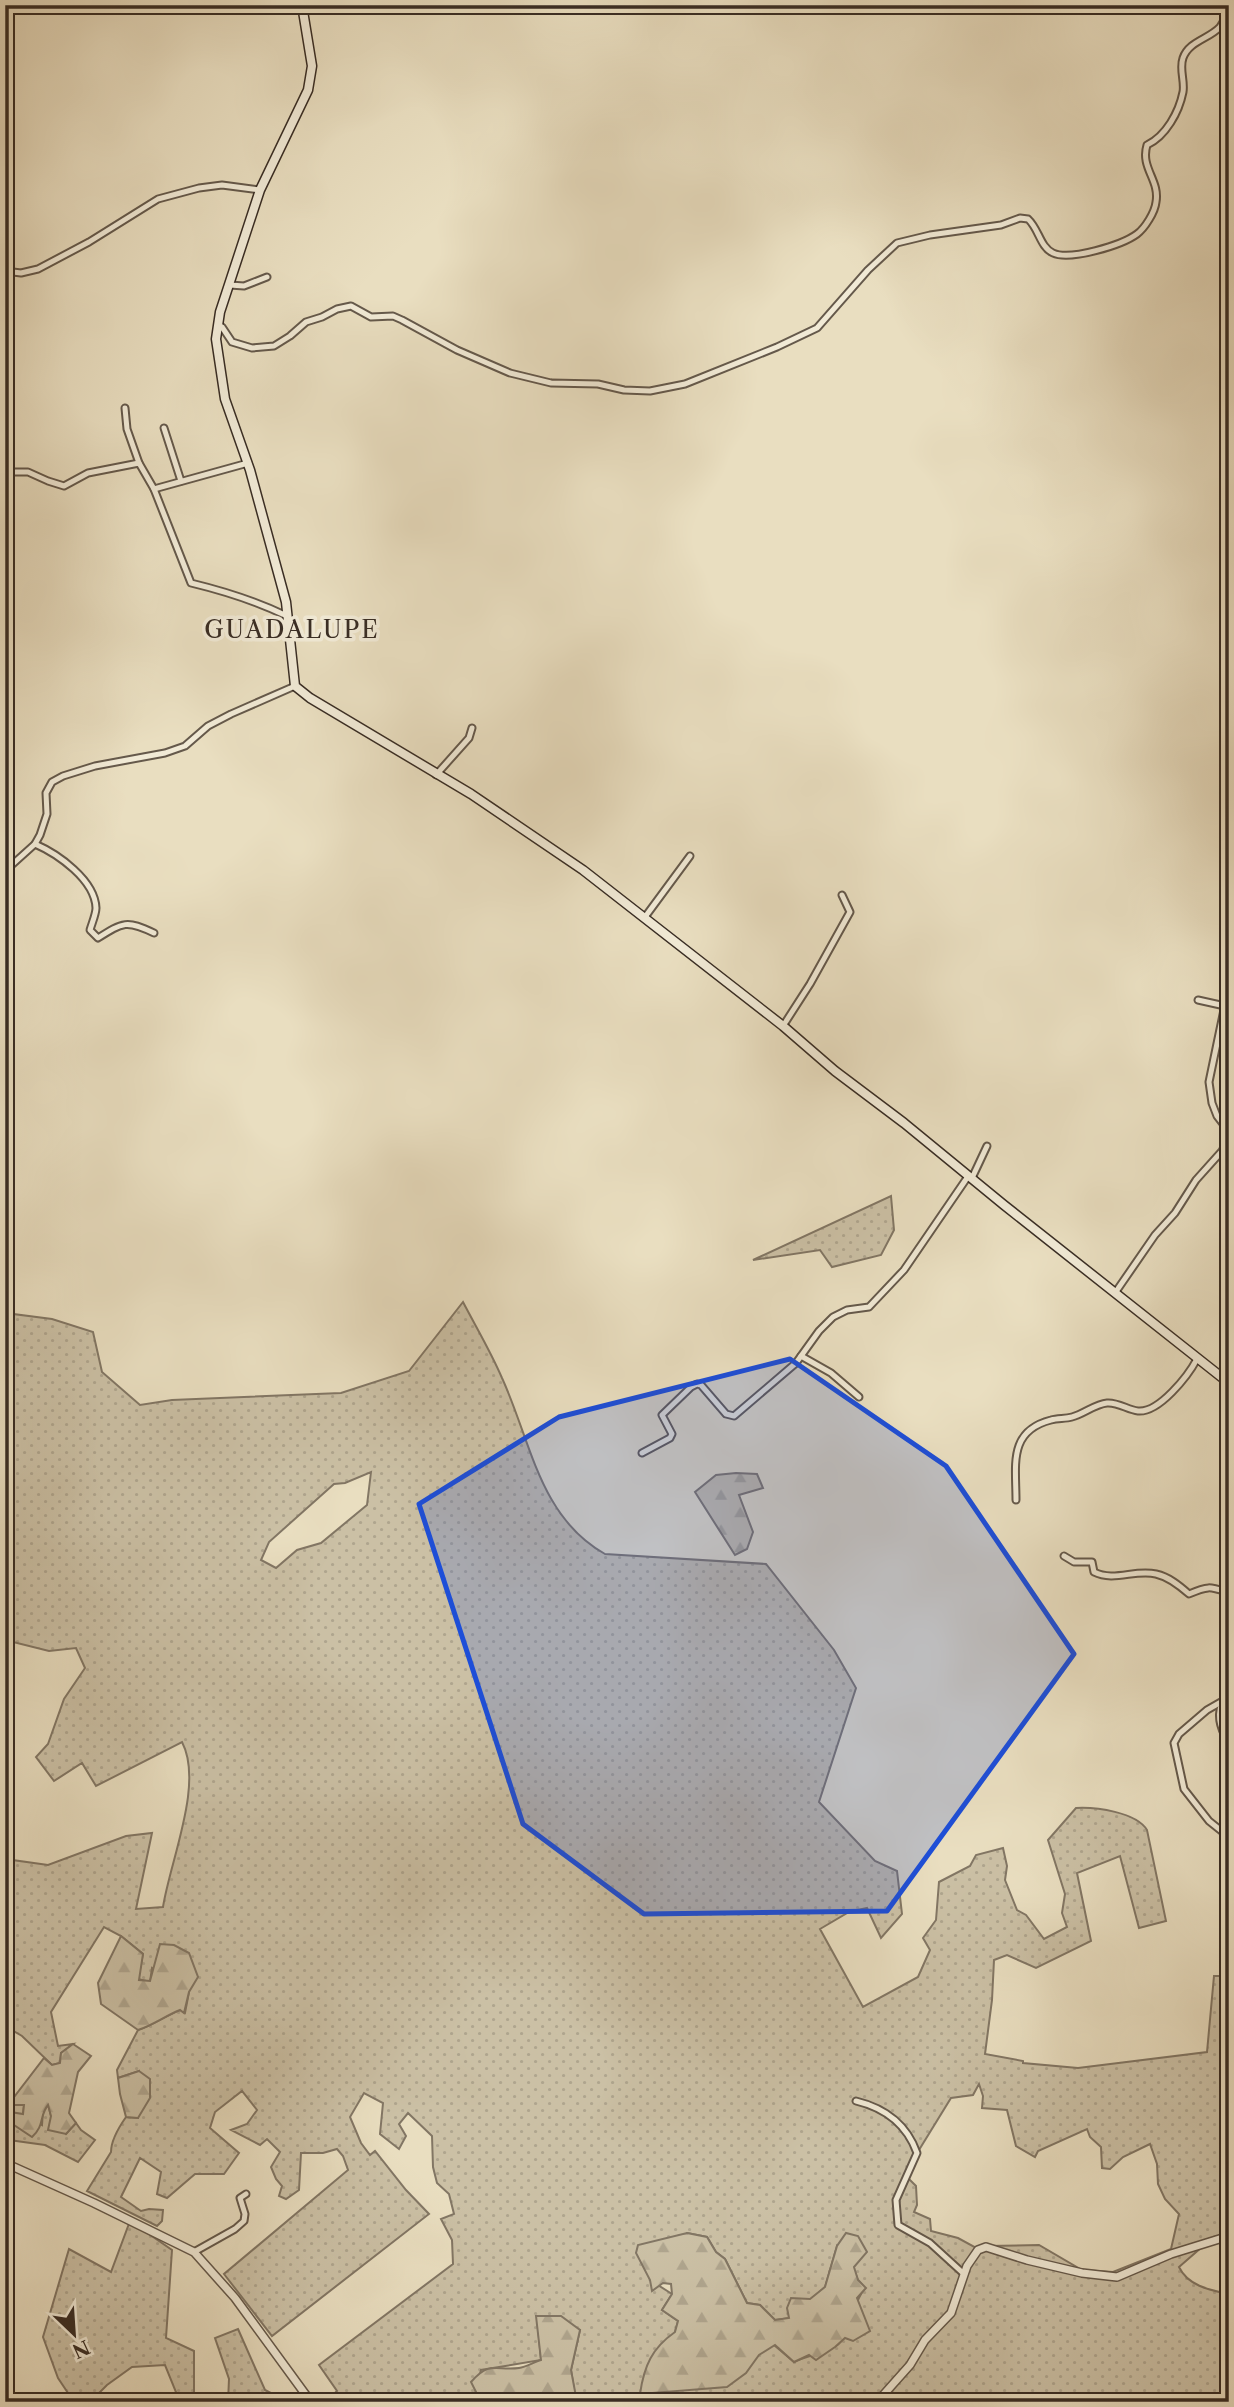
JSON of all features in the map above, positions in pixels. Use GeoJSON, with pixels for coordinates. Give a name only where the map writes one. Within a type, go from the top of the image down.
{"type":"FeatureCollection","features":[{"type":"Feature","properties":{"kind":"main road"},"geometry":{"type":"LineString","coordinates":[[302,5],[310,47],[310,78],[300,109],[260,190],[218,325],[217,349],[222,389],[264,517],[288,616],[295,686],[310,698],[471,794],[550,847],[645,917],[1229,1383]]}},
{"type":"Feature","properties":{"kind":"street"},"geometry":{"type":"LineString","coordinates":[[437,9],[444,5]]}},
{"type":"Feature","properties":{"kind":"street"},"geometry":{"type":"LineString","coordinates":[[218,325],[232,342],[259,348],[274,346],[306,322],[351,306],[370,317],[393,316],[482,362],[532,379],[650,391],[685,384],[817,328],[862,277],[897,243],[930,235],[1001,225],[1020,218],[1028,219],[1036,227],[1043,245],[1050,252],[1059,255],[1102,249],[1137,234],[1154,210],[1157,200],[1154,180],[1146,167],[1147,145],[1160,139],[1175,113],[1183,90],[1183,58],[1190,47],[1219,28],[1229,12]]}},
{"type":"Feature","properties":{"kind":"street"},"geometry":{"type":"LineString","coordinates":[[5,271],[38,269],[89,242],[158,199],[222,185],[260,190]]}},
{"type":"Feature","properties":{"kind":"street"},"geometry":{"type":"LineString","coordinates":[[230,285],[244,286],[267,277]]}},
{"type":"Feature","properties":{"kind":"street"},"geometry":{"type":"LineString","coordinates":[[125,408],[127,429],[139,463],[154,489],[191,583],[263,604],[288,616]]}},
{"type":"Feature","properties":{"kind":"street"},"geometry":{"type":"LineString","coordinates":[[164,428],[181,481]]}},
{"type":"Feature","properties":{"kind":"street"},"geometry":{"type":"LineString","coordinates":[[5,472],[28,472],[64,486],[88,473],[139,463]]}},
{"type":"Feature","properties":{"kind":"street"},"geometry":{"type":"LineString","coordinates":[[154,489],[248,463]]}},
{"type":"Feature","properties":{"kind":"street"},"geometry":{"type":"LineString","coordinates":[[5,871],[36,844],[46,822],[49,786],[57,779],[95,766],[155,755],[186,746],[208,726],[231,713],[295,686]]}},
{"type":"Feature","properties":{"kind":"street"},"geometry":{"type":"LineString","coordinates":[[436,775],[469,738],[472,728]]}},
{"type":"Feature","properties":{"kind":"street"},"geometry":{"type":"LineString","coordinates":[[36,844],[51,851],[78,873],[92,894],[96,908],[90,930],[98,938],[118,925],[127,923],[154,933]]}},
{"type":"Feature","properties":{"kind":"street"},"geometry":{"type":"LineString","coordinates":[[645,917],[690,856]]}},
{"type":"Feature","properties":{"kind":"street"},"geometry":{"type":"LineString","coordinates":[[783,1026],[850,912],[842,895]]}},
{"type":"Feature","properties":{"kind":"street"},"geometry":{"type":"LineString","coordinates":[[1115,1293],[1155,1235],[1175,1213],[1196,1180],[1222,1151],[1228,1140],[1227,1129],[1212,1103],[1209,1083],[1225,1006],[1229,999]]}},
{"type":"Feature","properties":{"kind":"street"},"geometry":{"type":"LineString","coordinates":[[1198,1000],[1225,1006]]}},
{"type":"Feature","properties":{"kind":"street"},"geometry":{"type":"LineString","coordinates":[[642,1453],[670,1438],[672,1434],[662,1415],[691,1387],[701,1385],[726,1414],[734,1416],[801,1356],[833,1317],[847,1310],[869,1307],[904,1270],[970,1176],[987,1146]]}},
{"type":"Feature","properties":{"kind":"street"},"geometry":{"type":"LineString","coordinates":[[801,1356],[831,1373],[859,1397]]}},
{"type":"Feature","properties":{"kind":"street"},"geometry":{"type":"LineString","coordinates":[[1016,1500],[1016,1449],[1028,1431],[1050,1420],[1068,1419],[1106,1402],[1145,1411],[1164,1399],[1189,1372],[1197,1359]]}},
{"type":"Feature","properties":{"kind":"street"},"geometry":{"type":"LineString","coordinates":[[1064,1556],[1074,1562],[1092,1562],[1094,1572],[1102,1576],[1153,1573],[1174,1581],[1189,1594],[1214,1587],[1229,1593]]}},
{"type":"Feature","properties":{"kind":"street"},"geometry":{"type":"LineString","coordinates":[[1229,1695],[1179,1734],[1174,1743],[1184,1789],[1209,1821],[1229,1837]]}},
{"type":"Feature","properties":{"kind":"street"},"geometry":{"type":"LineString","coordinates":[[1221,1702],[1219,1711],[1226,1736]]}},
{"type":"Feature","properties":{"kind":"street"},"geometry":{"type":"LineString","coordinates":[[856,2101],[884,2111],[897,2122],[912,2139],[917,2153],[896,2200],[898,2225],[930,2243],[964,2274]]}},
{"type":"Feature","properties":{"kind":"street"},"geometry":{"type":"LineString","coordinates":[[5,2163],[194,2252],[235,2298],[311,2402]]}},
{"type":"Feature","properties":{"kind":"street"},"geometry":{"type":"LineString","coordinates":[[194,2252],[244,2221],[245,2214],[240,2198],[246,2194]]}},
{"type":"Feature","properties":{"kind":"street"},"geometry":{"type":"LineString","coordinates":[[877,2402],[910,2365],[925,2340],[951,2313],[967,2266],[978,2250],[986,2247],[1082,2273],[1117,2277],[1171,2254],[1229,2236]]}},
{"type":"Feature","properties":{"kind":"highlighted area"},"geometry":{"type":"Polygon","coordinates":[[[790,1359],[946,1466],[1074,1654],[887,1911],[644,1914],[523,1824],[419,1504],[559,1417],[790,1359]]]}},
{"type":"Feature","properties":{"kind":"green space"},"geometry":{"type":"Polygon","coordinates":[[[891,1196],[894,1230],[881,1255],[832,1267],[820,1250],[753,1260],[891,1196]]]}},
{"type":"Feature","properties":{"kind":"green space"},"geometry":{"type":"Polygon","coordinates":[[[463,1302],[498,1368],[551,1499],[565,1520],[583,1538],[605,1554],[766,1564],[834,1650],[856,1688],[819,1802],[875,1861],[897,1871],[902,1914],[881,1938],[867,1908],[849,1912],[820,1929],[863,2007],[918,1977],[930,1950],[923,1938],[936,1920],[939,1882],[970,1866],[976,1855],[1003,1848],[1007,1866],[1005,1880],[1017,1910],[1026,1915],[1044,1939],[1067,1927],[1062,1913],[1065,1894],[1048,1840],[1076,1808],[1094,1808],[1125,1815],[1142,1824],[1147,1830],[1166,1921],[1139,1928],[1120,1856],[1077,1873],[1091,1941],[1036,1968],[1007,1955],[994,1960],[985,2054],[1023,2063],[1078,2068],[1207,2052],[1214,1976],[1229,1976],[1229,2240],[1202,2247],[1179,2267],[1194,2283],[1229,2294],[1229,2402],[576,2402],[571,2370],[580,2330],[537,2317],[541,2360],[481,2370],[473,2402],[446,2402],[444,2397],[432,2402],[326,2402],[337,2391],[319,2365],[453,2264],[452,2240],[441,2219],[454,2214],[449,2194],[437,2183],[433,2167],[432,2136],[408,2113],[399,2124],[406,2136],[399,2149],[380,2134],[383,2103],[364,2093],[350,2117],[361,2143],[370,2155],[375,2151],[429,2214],[272,2336],[224,2274],[348,2170],[337,2149],[323,2153],[301,2153],[299,2190],[286,2199],[279,2196],[282,2186],[271,2167],[280,2152],[267,2139],[260,2145],[231,2130],[247,2124],[257,2110],[242,2091],[215,2112],[210,2128],[239,2153],[224,2174],[195,2174],[167,2198],[157,2194],[161,2172],[140,2158],[121,2197],[141,2211],[163,2210],[162,2221],[157,2226],[87,2191],[111,2152],[114,2138],[126,2117],[138,2118],[139,2071],[118,2078],[117,2070],[138,2030],[180,2010],[185,2013],[189,1992],[152,1968],[150,1982],[138,1979],[143,1954],[121,1936],[104,1927],[51,2012],[58,2046],[73,2044],[61,2053],[60,2063],[52,2065],[22,2036],[5,2026],[5,1859],[48,1865],[126,1836],[152,1833],[136,1909],[163,1907],[188,1801],[188,1759],[182,1742],[96,1786],[82,1763],[54,1781],[36,1757],[48,1744],[64,1699],[85,1668],[76,1648],[49,1651],[5,1640],[5,1313],[52,1319],[93,1332],[102,1372],[140,1405],[172,1400],[341,1393],[409,1371],[463,1302]],[[371,1472],[345,1483],[334,1484],[269,1542],[261,1560],[276,1568],[297,1550],[321,1543],[367,1505],[371,1472]],[[979,2084],[973,2095],[951,2098],[919,2150],[907,2177],[916,2186],[917,2205],[914,2212],[930,2219],[931,2231],[958,2238],[978,2249],[986,2246],[1039,2245],[1082,2270],[1113,2272],[1171,2249],[1179,2214],[1165,2199],[1158,2184],[1157,2164],[1150,2144],[1123,2157],[1110,2169],[1102,2168],[1101,2147],[1090,2137],[1087,2129],[1038,2151],[1035,2157],[1016,2146],[1007,2110],[982,2108],[983,2096],[979,2084]],[[687,2233],[650,2280],[672,2294],[662,2310],[678,2321],[675,2332],[774,2345],[794,2362],[832,2348],[841,2341],[865,2288],[837,2246],[825,2287],[790,2318],[775,2320],[760,2305],[747,2303],[725,2259],[716,2252],[707,2237],[687,2233]]]}},
{"type":"Feature","properties":{"kind":"green space"},"geometry":{"type":"Polygon","coordinates":[[[757,1474],[763,1488],[739,1495],[753,1532],[747,1549],[735,1555],[695,1492],[716,1475],[757,1474]]]}},
{"type":"Feature","properties":{"kind":"green space"},"geometry":{"type":"Polygon","coordinates":[[[121,1936],[143,1954],[139,1980],[150,1981],[160,1944],[174,1945],[189,1953],[198,1977],[189,1992],[184,2013],[180,2010],[138,2030],[101,2004],[98,1983],[121,1936]]]}},
{"type":"Feature","properties":{"kind":"green space"},"geometry":{"type":"Polygon","coordinates":[[[73,2044],[91,2056],[78,2072],[69,2113],[76,2123],[66,2134],[48,2130],[51,2116],[48,2105],[39,2128],[32,2137],[8,2121],[10,2112],[23,2114],[24,2105],[8,2105],[44,2058],[52,2065],[60,2063],[61,2053],[73,2044]]]}},
{"type":"Feature","properties":{"kind":"green space"},"geometry":{"type":"Polygon","coordinates":[[[139,2071],[150,2079],[150,2098],[138,2118],[126,2117],[118,2078],[139,2071]]]}},
{"type":"Feature","properties":{"kind":"green space"},"geometry":{"type":"Polygon","coordinates":[[[5,2103],[24,2105],[23,2114],[42,2125],[43,2110],[48,2104],[51,2116],[66,2134],[76,2123],[95,2140],[78,2162],[45,2145],[9,2140],[5,2138],[5,2103]]]}},
{"type":"Feature","properties":{"kind":"green space"},"geometry":{"type":"Polygon","coordinates":[[[130,2221],[172,2250],[166,2338],[194,2351],[194,2402],[177,2402],[178,2397],[165,2365],[132,2367],[107,2385],[90,2402],[74,2402],[58,2378],[43,2337],[69,2249],[111,2272],[130,2221]]]}},
{"type":"Feature","properties":{"kind":"green space"},"geometry":{"type":"Polygon","coordinates":[[[687,2233],[707,2237],[716,2252],[725,2259],[747,2303],[760,2305],[775,2320],[789,2318],[787,2308],[791,2298],[810,2299],[825,2287],[837,2246],[846,2233],[858,2236],[867,2252],[854,2267],[858,2280],[866,2288],[857,2298],[870,2331],[853,2341],[845,2338],[816,2360],[809,2355],[794,2362],[775,2345],[759,2355],[746,2373],[727,2387],[640,2394],[650,2358],[660,2344],[675,2332],[678,2321],[662,2310],[672,2294],[671,2284],[663,2283],[652,2291],[650,2280],[636,2253],[638,2245],[687,2233]]]}},
{"type":"Feature","properties":{"kind":"green space"},"geometry":{"type":"Polygon","coordinates":[[[536,2316],[561,2316],[580,2330],[571,2370],[577,2402],[481,2402],[471,2382],[483,2371],[519,2368],[541,2360],[536,2316]]]}},
{"type":"Feature","properties":{"kind":"green space"},"geometry":{"type":"Polygon","coordinates":[[[238,2329],[265,2390],[288,2402],[228,2402],[229,2379],[215,2338],[238,2329]]]}},
{"type":"Feature","properties":{"kind":"district","name":"GUADALUPE"},"geometry":{"type":"Point","coordinates":[292,630]}}]}
